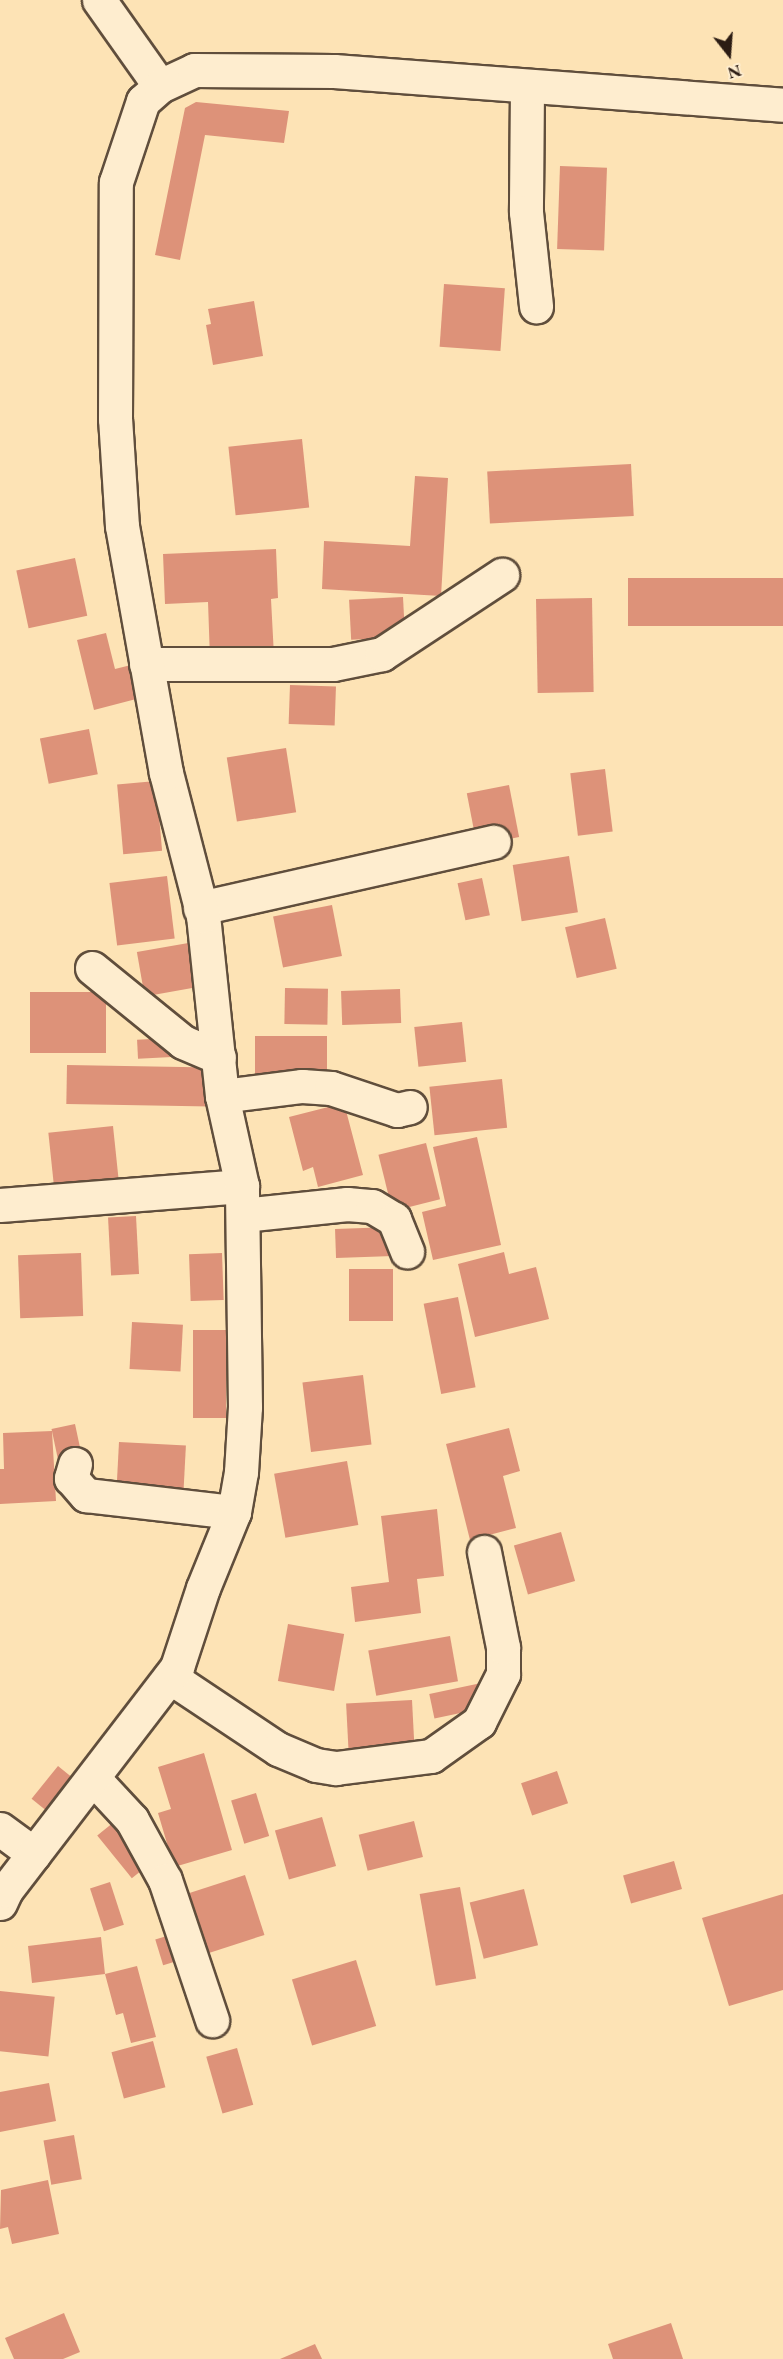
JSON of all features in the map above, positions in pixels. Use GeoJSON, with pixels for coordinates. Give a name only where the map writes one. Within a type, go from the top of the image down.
{"type":"FeatureCollection","features":[{"type":"Feature","properties":{"kind":"street"},"geometry":{"type":"LineString","coordinates":[[99,0],[160,86]]}},
{"type":"Feature","properties":{"kind":"street"},"geometry":{"type":"LineString","coordinates":[[0,1904],[34,1854],[177,1667],[203,1588],[234,1512],[245,1407],[243,1201],[222,1096],[200,908],[166,773],[122,526],[115,431],[116,182],[143,101],[160,86],[194,70],[333,71],[527,88],[783,105]]}},
{"type":"Feature","properties":{"kind":"street"},"geometry":{"type":"LineString","coordinates":[[527,88],[526,212],[536,306]]}},
{"type":"Feature","properties":{"kind":"street"},"geometry":{"type":"LineString","coordinates":[[146,664],[333,664],[382,654],[502,575]]}},
{"type":"Feature","properties":{"kind":"street"},"geometry":{"type":"LineString","coordinates":[[200,908],[494,842]]}},
{"type":"Feature","properties":{"kind":"street"},"geometry":{"type":"LineString","coordinates":[[92,968],[183,1042],[219,1057]]}},
{"type":"Feature","properties":{"kind":"street"},"geometry":{"type":"LineString","coordinates":[[222,1096],[302,1086],[331,1088],[397,1110],[410,1107]]}},
{"type":"Feature","properties":{"kind":"street"},"geometry":{"type":"LineString","coordinates":[[0,1205],[243,1201],[372,1206],[394,1219],[407,1251]]}},
{"type":"Feature","properties":{"kind":"street"},"geometry":{"type":"LineString","coordinates":[[75,1464],[70,1478],[86,1495],[234,1512]]}},
{"type":"Feature","properties":{"kind":"street"},"geometry":{"type":"LineString","coordinates":[[170,1677],[279,1749],[316,1765],[336,1768],[431,1756],[479,1722],[503,1674],[503,1647],[484,1552]]}},
{"type":"Feature","properties":{"kind":"street"},"geometry":{"type":"LineString","coordinates":[[93,1778],[132,1820],[165,1880],[212,2020]]}},
{"type":"Feature","properties":{"kind":"street"},"geometry":{"type":"LineString","coordinates":[[0,1829],[34,1854]]}},
{"type":"Feature","properties":{"kind":"building"},"geometry":{"type":"Polygon","coordinates":[[[196,102],[289,111],[284,143],[205,135],[180,260],[155,255],[185,108],[196,102]]]}},
{"type":"Feature","properties":{"kind":"building"},"geometry":{"type":"Polygon","coordinates":[[[560,166],[607,168],[604,251],[557,249],[560,166]]]}},
{"type":"Feature","properties":{"kind":"building"},"geometry":{"type":"Polygon","coordinates":[[[444,284],[505,288],[500,351],[440,347],[444,284]]]}},
{"type":"Feature","properties":{"kind":"building"},"geometry":{"type":"Polygon","coordinates":[[[254,301],[263,356],[213,365],[206,325],[211,324],[208,309],[254,301]]]}},
{"type":"Feature","properties":{"kind":"building"},"geometry":{"type":"Polygon","coordinates":[[[302,439],[309,508],[236,515],[228,447],[302,439]]]}},
{"type":"Feature","properties":{"kind":"building"},"geometry":{"type":"Polygon","coordinates":[[[631,464],[634,516],[490,523],[487,472],[631,464]]]}},
{"type":"Feature","properties":{"kind":"building"},"geometry":{"type":"Polygon","coordinates":[[[415,476],[448,478],[441,596],[322,589],[324,541],[410,546],[415,476]]]}},
{"type":"Feature","properties":{"kind":"building"},"geometry":{"type":"Polygon","coordinates":[[[276,549],[278,598],[271,599],[274,656],[210,659],[208,602],[165,604],[163,554],[276,549]]]}},
{"type":"Feature","properties":{"kind":"building"},"geometry":{"type":"Polygon","coordinates":[[[75,558],[87,616],[29,628],[16,570],[75,558]]]}},
{"type":"Feature","properties":{"kind":"building"},"geometry":{"type":"Polygon","coordinates":[[[628,578],[783,578],[783,626],[628,626],[628,578]]]}},
{"type":"Feature","properties":{"kind":"building"},"geometry":{"type":"Polygon","coordinates":[[[403,597],[405,637],[351,640],[349,600],[403,597]]]}},
{"type":"Feature","properties":{"kind":"building"},"geometry":{"type":"Polygon","coordinates":[[[592,598],[594,692],[538,693],[536,599],[592,598]]]}},
{"type":"Feature","properties":{"kind":"building"},"geometry":{"type":"Polygon","coordinates":[[[106,633],[115,669],[131,665],[140,698],[94,710],[77,640],[106,633]]]}},
{"type":"Feature","properties":{"kind":"building"},"geometry":{"type":"Polygon","coordinates":[[[290,685],[336,687],[335,726],[289,724],[290,685]]]}},
{"type":"Feature","properties":{"kind":"building"},"geometry":{"type":"Polygon","coordinates":[[[89,729],[98,774],[49,784],[40,739],[89,729]]]}},
{"type":"Feature","properties":{"kind":"building"},"geometry":{"type":"Polygon","coordinates":[[[286,748],[296,812],[237,822],[227,757],[286,748]]]}},
{"type":"Feature","properties":{"kind":"building"},"geometry":{"type":"Polygon","coordinates":[[[605,769],[613,832],[578,836],[570,773],[605,769]]]}},
{"type":"Feature","properties":{"kind":"building"},"geometry":{"type":"Polygon","coordinates":[[[156,781],[162,851],[123,854],[117,784],[156,781]]]}},
{"type":"Feature","properties":{"kind":"building"},"geometry":{"type":"Polygon","coordinates":[[[509,785],[519,837],[477,845],[467,793],[509,785]]]}},
{"type":"Feature","properties":{"kind":"building"},"geometry":{"type":"Polygon","coordinates":[[[569,856],[578,912],[522,921],[513,865],[569,856]]]}},
{"type":"Feature","properties":{"kind":"building"},"geometry":{"type":"Polygon","coordinates":[[[167,876],[175,939],[117,946],[109,883],[167,876]]]}},
{"type":"Feature","properties":{"kind":"building"},"geometry":{"type":"Polygon","coordinates":[[[482,878],[490,915],[465,920],[458,883],[482,878]]]}},
{"type":"Feature","properties":{"kind":"building"},"geometry":{"type":"Polygon","coordinates":[[[332,905],[342,956],[283,967],[273,916],[332,905]]]}},
{"type":"Feature","properties":{"kind":"building"},"geometry":{"type":"Polygon","coordinates":[[[605,918],[617,969],[577,978],[565,927],[605,918]]]}},
{"type":"Feature","properties":{"kind":"building"},"geometry":{"type":"Polygon","coordinates":[[[194,942],[202,986],[145,996],[137,952],[194,942]]]}},
{"type":"Feature","properties":{"kind":"building"},"geometry":{"type":"Polygon","coordinates":[[[285,988],[328,989],[327,1025],[284,1024],[285,988]]]}},
{"type":"Feature","properties":{"kind":"building"},"geometry":{"type":"Polygon","coordinates":[[[400,989],[401,1023],[342,1025],[341,991],[400,989]]]}},
{"type":"Feature","properties":{"kind":"building"},"geometry":{"type":"Polygon","coordinates":[[[30,992],[106,992],[106,1053],[30,1053],[30,992]]]}},
{"type":"Feature","properties":{"kind":"building"},"geometry":{"type":"Polygon","coordinates":[[[462,1022],[466,1062],[418,1067],[414,1027],[462,1022]]]}},
{"type":"Feature","properties":{"kind":"building"},"geometry":{"type":"Polygon","coordinates":[[[255,1036],[327,1036],[327,1081],[255,1081],[255,1036]]]}},
{"type":"Feature","properties":{"kind":"building"},"geometry":{"type":"Polygon","coordinates":[[[171,1038],[172,1057],[138,1059],[137,1040],[171,1038]]]}},
{"type":"Feature","properties":{"kind":"building"},"geometry":{"type":"Polygon","coordinates":[[[67,1065],[211,1068],[210,1107],[66,1104],[67,1065]]]}},
{"type":"Feature","properties":{"kind":"building"},"geometry":{"type":"Polygon","coordinates":[[[502,1079],[507,1128],[435,1135],[429,1087],[502,1079]]]}},
{"type":"Feature","properties":{"kind":"building"},"geometry":{"type":"Polygon","coordinates":[[[344,1103],[363,1175],[318,1187],[313,1167],[303,1171],[289,1117],[344,1103]]]}},
{"type":"Feature","properties":{"kind":"building"},"geometry":{"type":"Polygon","coordinates":[[[113,1126],[119,1182],[54,1188],[48,1133],[113,1126]]]}},
{"type":"Feature","properties":{"kind":"building"},"geometry":{"type":"Polygon","coordinates":[[[477,1137],[501,1245],[433,1260],[422,1212],[446,1206],[433,1147],[477,1137]]]}},
{"type":"Feature","properties":{"kind":"building"},"geometry":{"type":"Polygon","coordinates":[[[426,1143],[440,1199],[392,1211],[378,1155],[426,1143]]]}},
{"type":"Feature","properties":{"kind":"building"},"geometry":{"type":"Polygon","coordinates":[[[136,1216],[139,1274],[111,1275],[108,1217],[136,1216]]]}},
{"type":"Feature","properties":{"kind":"building"},"geometry":{"type":"Polygon","coordinates":[[[392,1227],[393,1256],[336,1258],[335,1229],[392,1227]]]}},
{"type":"Feature","properties":{"kind":"building"},"geometry":{"type":"Polygon","coordinates":[[[504,1252],[509,1274],[536,1267],[549,1319],[475,1337],[458,1264],[504,1252]]]}},
{"type":"Feature","properties":{"kind":"building"},"geometry":{"type":"Polygon","coordinates":[[[81,1253],[83,1316],[20,1318],[18,1255],[81,1253]]]}},
{"type":"Feature","properties":{"kind":"building"},"geometry":{"type":"Polygon","coordinates":[[[222,1253],[224,1300],[191,1301],[189,1254],[222,1253]]]}},
{"type":"Feature","properties":{"kind":"building"},"geometry":{"type":"Polygon","coordinates":[[[349,1269],[393,1269],[393,1321],[349,1321],[349,1269]]]}},
{"type":"Feature","properties":{"kind":"building"},"geometry":{"type":"Polygon","coordinates":[[[458,1297],[476,1387],[441,1394],[424,1304],[458,1297]]]}},
{"type":"Feature","properties":{"kind":"building"},"geometry":{"type":"Polygon","coordinates":[[[132,1322],[183,1325],[180,1372],[130,1369],[132,1322]]]}},
{"type":"Feature","properties":{"kind":"building"},"geometry":{"type":"Polygon","coordinates":[[[193,1330],[226,1330],[226,1418],[193,1418],[193,1330]]]}},
{"type":"Feature","properties":{"kind":"building"},"geometry":{"type":"Polygon","coordinates":[[[363,1375],[372,1444],[311,1452],[302,1382],[363,1375]]]}},
{"type":"Feature","properties":{"kind":"building"},"geometry":{"type":"Polygon","coordinates":[[[75,1424],[82,1457],[59,1462],[52,1429],[75,1424]]]}},
{"type":"Feature","properties":{"kind":"building"},"geometry":{"type":"Polygon","coordinates":[[[509,1428],[520,1471],[503,1476],[516,1528],[470,1540],[446,1444],[509,1428]]]}},
{"type":"Feature","properties":{"kind":"building"},"geometry":{"type":"Polygon","coordinates":[[[52,1431],[56,1501],[0,1504],[0,1469],[4,1469],[3,1433],[52,1431]]]}},
{"type":"Feature","properties":{"kind":"building"},"geometry":{"type":"Polygon","coordinates":[[[119,1442],[186,1446],[183,1500],[116,1497],[119,1442]]]}},
{"type":"Feature","properties":{"kind":"building"},"geometry":{"type":"Polygon","coordinates":[[[347,1461],[358,1525],[285,1538],[274,1474],[347,1461]]]}},
{"type":"Feature","properties":{"kind":"building"},"geometry":{"type":"Polygon","coordinates":[[[437,1509],[444,1576],[417,1579],[421,1613],[355,1622],[351,1587],[389,1582],[381,1516],[437,1509]]]}},
{"type":"Feature","properties":{"kind":"building"},"geometry":{"type":"Polygon","coordinates":[[[561,1532],[575,1581],[528,1595],[514,1546],[561,1532]]]}},
{"type":"Feature","properties":{"kind":"building"},"geometry":{"type":"Polygon","coordinates":[[[288,1624],[344,1634],[334,1691],[278,1681],[288,1624]]]}},
{"type":"Feature","properties":{"kind":"building"},"geometry":{"type":"Polygon","coordinates":[[[450,1636],[458,1681],[376,1696],[368,1650],[450,1636]]]}},
{"type":"Feature","properties":{"kind":"building"},"geometry":{"type":"Polygon","coordinates":[[[486,1682],[491,1706],[434,1719],[429,1694],[486,1682]]]}},
{"type":"Feature","properties":{"kind":"building"},"geometry":{"type":"Polygon","coordinates":[[[412,1700],[415,1751],[349,1754],[346,1703],[412,1700]]]}},
{"type":"Feature","properties":{"kind":"building"},"geometry":{"type":"Polygon","coordinates":[[[204,1753],[232,1850],[174,1867],[158,1813],[171,1809],[158,1767],[204,1753]]]}},
{"type":"Feature","properties":{"kind":"building"},"geometry":{"type":"Polygon","coordinates":[[[58,1766],[78,1782],[52,1815],[32,1799],[58,1766]]]}},
{"type":"Feature","properties":{"kind":"building"},"geometry":{"type":"Polygon","coordinates":[[[557,1771],[568,1803],[532,1816],[521,1783],[557,1771]]]}},
{"type":"Feature","properties":{"kind":"building"},"geometry":{"type":"Polygon","coordinates":[[[256,1793],[269,1836],[244,1844],[231,1801],[256,1793]]]}},
{"type":"Feature","properties":{"kind":"building"},"geometry":{"type":"Polygon","coordinates":[[[322,1817],[336,1866],[289,1880],[275,1831],[322,1817]]]}},
{"type":"Feature","properties":{"kind":"building"},"geometry":{"type":"Polygon","coordinates":[[[119,1818],[154,1861],[132,1878],[97,1836],[119,1818]]]}},
{"type":"Feature","properties":{"kind":"building"},"geometry":{"type":"Polygon","coordinates":[[[414,1821],[423,1857],[368,1871],[359,1835],[414,1821]]]}},
{"type":"Feature","properties":{"kind":"building"},"geometry":{"type":"Polygon","coordinates":[[[674,1861],[682,1889],[631,1903],[623,1876],[674,1861]]]}},
{"type":"Feature","properties":{"kind":"building"},"geometry":{"type":"Polygon","coordinates":[[[245,1875],[264,1935],[207,1953],[188,1894],[245,1875]]]}},
{"type":"Feature","properties":{"kind":"building"},"geometry":{"type":"Polygon","coordinates":[[[110,1882],[124,1925],[104,1931],[90,1888],[110,1882]]]}},
{"type":"Feature","properties":{"kind":"building"},"geometry":{"type":"Polygon","coordinates":[[[460,1887],[476,1979],[436,1986],[420,1894],[460,1887]]]}},
{"type":"Feature","properties":{"kind":"building"},"geometry":{"type":"Polygon","coordinates":[[[524,1889],[538,1945],[484,1959],[470,1903],[524,1889]]]}},
{"type":"Feature","properties":{"kind":"building"},"geometry":{"type":"Polygon","coordinates":[[[783,1894],[783,1990],[729,2006],[702,1918],[783,1894]]]}},
{"type":"Feature","properties":{"kind":"building"},"geometry":{"type":"Polygon","coordinates":[[[183,1931],[191,1957],[163,1965],[155,1939],[183,1931]]]}},
{"type":"Feature","properties":{"kind":"building"},"geometry":{"type":"Polygon","coordinates":[[[101,1937],[105,1974],[32,1983],[28,1946],[101,1937]]]}},
{"type":"Feature","properties":{"kind":"building"},"geometry":{"type":"Polygon","coordinates":[[[356,1960],[376,2026],[312,2046],[292,1980],[356,1960]]]}},
{"type":"Feature","properties":{"kind":"building"},"geometry":{"type":"Polygon","coordinates":[[[137,1966],[156,2037],[131,2043],[123,2013],[116,2015],[105,1974],[137,1966]]]}},
{"type":"Feature","properties":{"kind":"building"},"geometry":{"type":"Polygon","coordinates":[[[0,1991],[55,1997],[48,2056],[0,2051],[0,1991]]]}},
{"type":"Feature","properties":{"kind":"building"},"geometry":{"type":"Polygon","coordinates":[[[153,2041],[165,2087],[124,2098],[111,2052],[153,2041]]]}},
{"type":"Feature","properties":{"kind":"building"},"geometry":{"type":"Polygon","coordinates":[[[237,2048],[253,2105],[223,2114],[206,2057],[237,2048]]]}},
{"type":"Feature","properties":{"kind":"building"},"geometry":{"type":"Polygon","coordinates":[[[49,2083],[56,2121],[0,2132],[0,2092],[49,2083]]]}},
{"type":"Feature","properties":{"kind":"building"},"geometry":{"type":"Polygon","coordinates":[[[74,2135],[82,2179],[51,2185],[43,2140],[74,2135]]]}},
{"type":"Feature","properties":{"kind":"building"},"geometry":{"type":"Polygon","coordinates":[[[48,2180],[59,2234],[12,2244],[8,2227],[0,2229],[1,2190],[48,2180]]]}},
{"type":"Feature","properties":{"kind":"building"},"geometry":{"type":"Polygon","coordinates":[[[64,2313],[80,2352],[63,2359],[14,2359],[5,2338],[64,2313]]]}},
{"type":"Feature","properties":{"kind":"building"},"geometry":{"type":"Polygon","coordinates":[[[671,2323],[683,2359],[613,2359],[608,2344],[671,2323]]]}},
{"type":"Feature","properties":{"kind":"building"},"geometry":{"type":"Polygon","coordinates":[[[315,2344],[322,2359],[280,2359],[315,2344]]]}}]}
